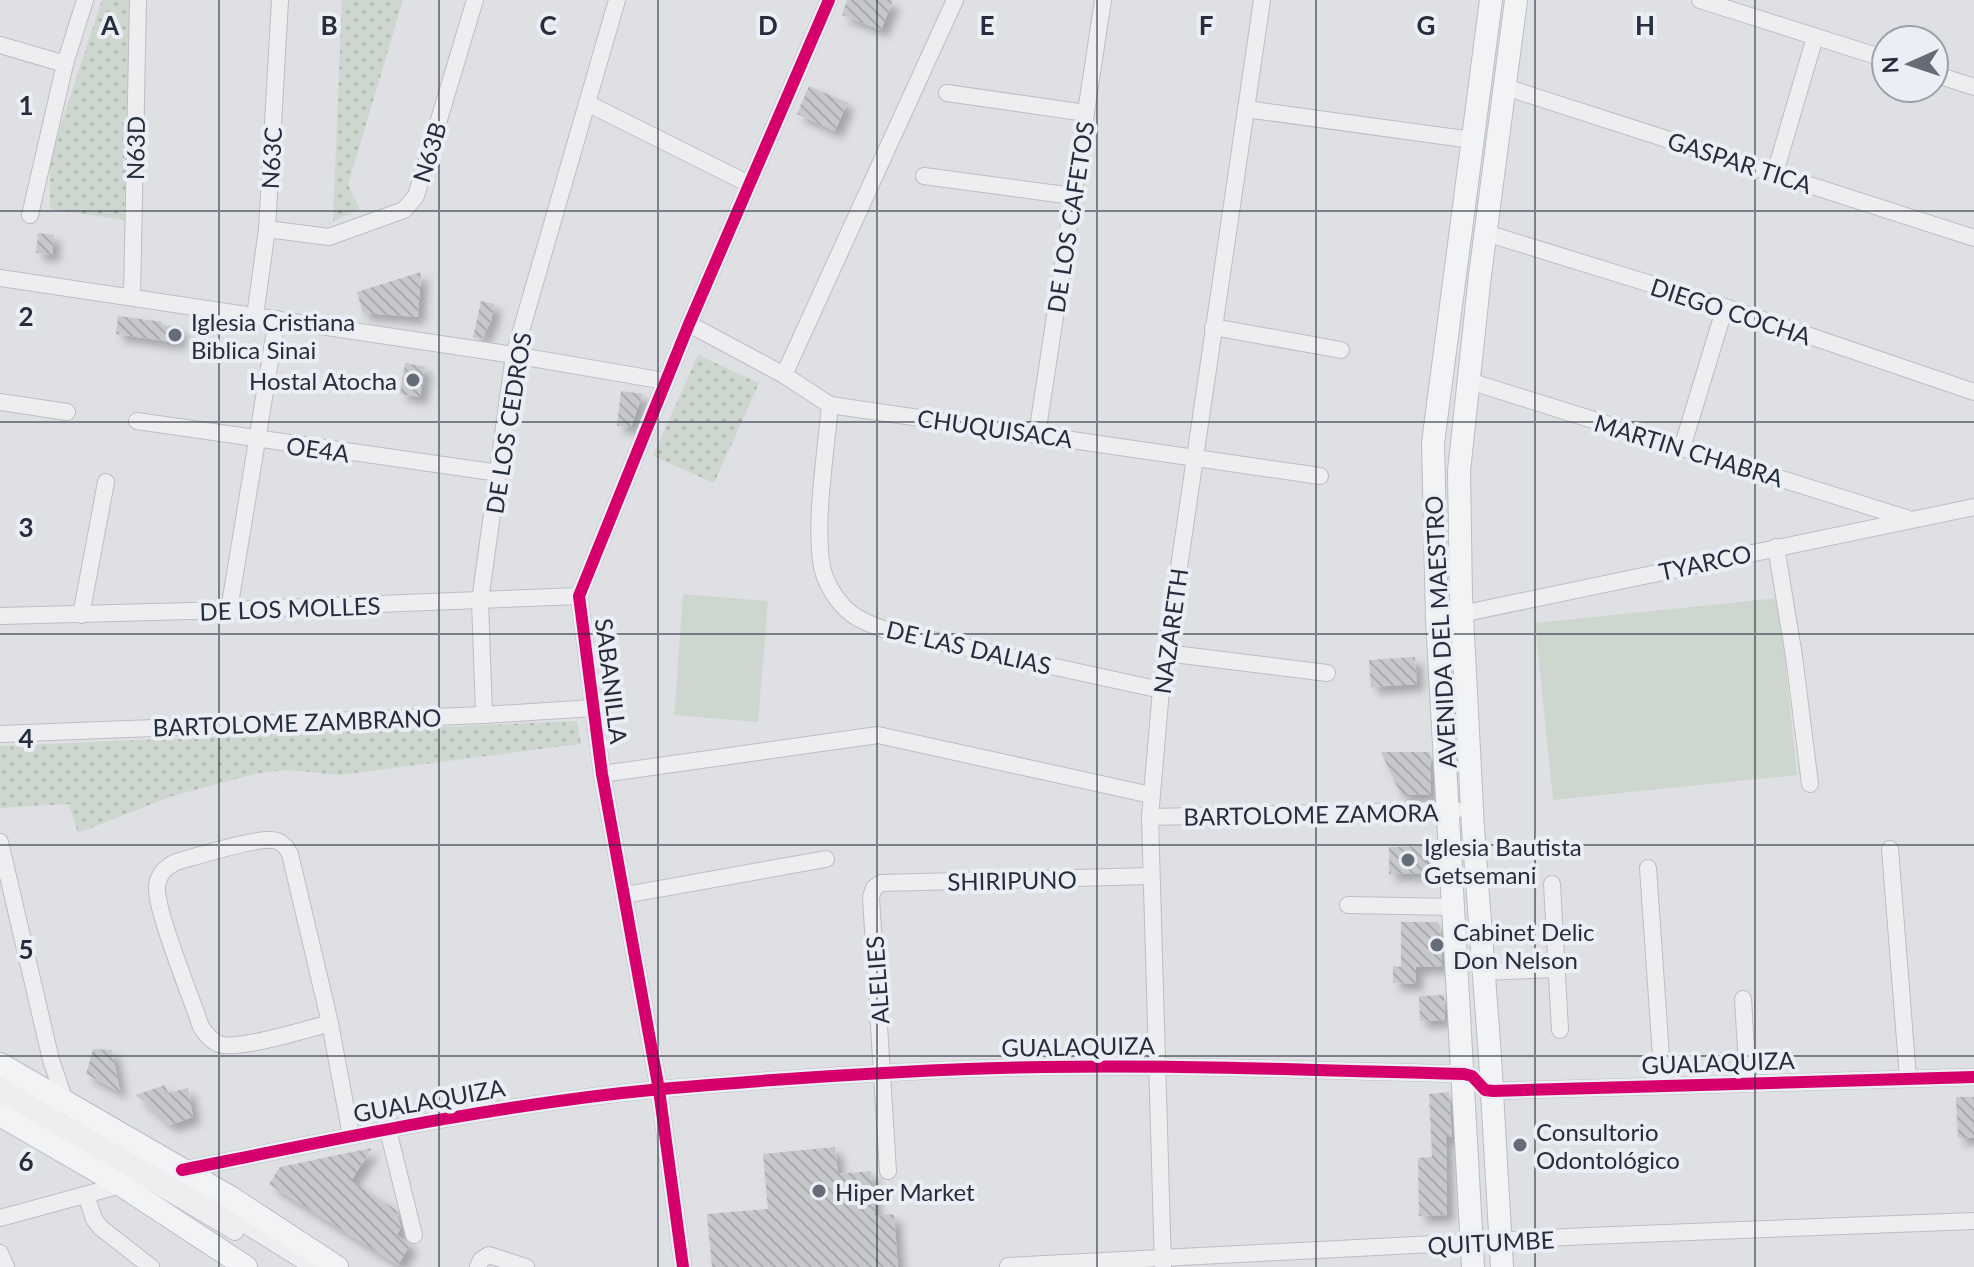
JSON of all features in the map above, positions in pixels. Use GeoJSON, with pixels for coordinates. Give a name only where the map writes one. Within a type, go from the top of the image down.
{"type":"FeatureCollection","features":[{"type":"Feature","properties":{"kind":"main road","name":"AVENIDA DEL MAESTRO"},"geometry":{"type":"LineString","coordinates":[[1473,1267],[1437,619],[1433,443],[1491,0]]}},
{"type":"Feature","properties":{"kind":"main road","name":"AVENIDA DEL MAESTRO"},"geometry":{"type":"LineString","coordinates":[[1502,1267],[1461,613],[1459,471],[1480,275],[1516,0]]}},
{"type":"Feature","properties":{"kind":"main road"},"geometry":{"type":"LineString","coordinates":[[1485,41],[1510,45]]}},
{"type":"Feature","properties":{"kind":"main road"},"geometry":{"type":"LineString","coordinates":[[1454,271],[1480,275]]}},
{"type":"Feature","properties":{"kind":"main road"},"geometry":{"type":"LineString","coordinates":[[1434,523],[1460,522]]}},
{"type":"Feature","properties":{"kind":"main road"},"geometry":{"type":"LineString","coordinates":[[0,1064],[182,1170],[231,1215],[337,1267]]}},
{"type":"Feature","properties":{"kind":"main road"},"geometry":{"type":"LineString","coordinates":[[0,1115],[121,1185],[234,1263]]}},
{"type":"Feature","properties":{"kind":"street"},"geometry":{"type":"LineString","coordinates":[[30,215],[65,64],[85,0]]}},
{"type":"Feature","properties":{"kind":"street","name":"N63D"},"geometry":{"type":"LineString","coordinates":[[132,297],[138,0]]}},
{"type":"Feature","properties":{"kind":"street","name":"N63C"},"geometry":{"type":"LineString","coordinates":[[255,316],[267,229],[280,0]]}},
{"type":"Feature","properties":{"kind":"street","name":"N63B"},"geometry":{"type":"LineString","coordinates":[[267,229],[329,237],[371,224],[410,205],[416,196],[475,0]]}},
{"type":"Feature","properties":{"kind":"street","name":"DE LOS CEDROS"},"geometry":{"type":"LineString","coordinates":[[484,715],[480,601],[514,355],[617,0]]}},
{"type":"Feature","properties":{"kind":"street","name":"SABANILLA"},"geometry":{"type":"LineString","coordinates":[[683,1267],[659,1090],[602,774],[579,596],[665,381],[829,0]]}},
{"type":"Feature","properties":{"kind":"street"},"geometry":{"type":"LineString","coordinates":[[784,375],[955,0]]}},
{"type":"Feature","properties":{"kind":"street","name":"DE LOS CAFETOS"},"geometry":{"type":"LineString","coordinates":[[1037,435],[1103,0]]}},
{"type":"Feature","properties":{"kind":"street","name":"NAZARETH"},"geometry":{"type":"LineString","coordinates":[[1163,1263],[1151,795],[1166,653],[1262,0]]}},
{"type":"Feature","properties":{"kind":"street"},"geometry":{"type":"LineString","coordinates":[[1700,0],[1870,54]]}},
{"type":"Feature","properties":{"kind":"street"},"geometry":{"type":"LineString","coordinates":[[1775,173],[1815,37]]}},
{"type":"Feature","properties":{"kind":"street"},"geometry":{"type":"LineString","coordinates":[[0,45],[65,64]]}},
{"type":"Feature","properties":{"kind":"street"},"geometry":{"type":"LineString","coordinates":[[1950,79],[1974,87]]}},
{"type":"Feature","properties":{"kind":"street","name":"GASPAR TICA"},"geometry":{"type":"LineString","coordinates":[[1505,87],[1974,238]]}},
{"type":"Feature","properties":{"kind":"street"},"geometry":{"type":"LineString","coordinates":[[947,93],[1086,113]]}},
{"type":"Feature","properties":{"kind":"street"},"geometry":{"type":"LineString","coordinates":[[587,103],[749,184]]}},
{"type":"Feature","properties":{"kind":"street"},"geometry":{"type":"LineString","coordinates":[[1246,109],[1472,140]]}},
{"type":"Feature","properties":{"kind":"street"},"geometry":{"type":"LineString","coordinates":[[924,176],[1073,196]]}},
{"type":"Feature","properties":{"kind":"street","name":"DIEGO COCHA"},"geometry":{"type":"LineString","coordinates":[[1486,233],[1725,307],[1974,392]]}},
{"type":"Feature","properties":{"kind":"street"},"geometry":{"type":"LineString","coordinates":[[0,295],[3,278],[514,355],[665,381]]}},
{"type":"Feature","properties":{"kind":"street"},"geometry":{"type":"LineString","coordinates":[[1682,448],[1725,307]]}},
{"type":"Feature","properties":{"kind":"street"},"geometry":{"type":"LineString","coordinates":[[229,610],[277,319]]}},
{"type":"Feature","properties":{"kind":"street","name":"CHUQUISACA"},"geometry":{"type":"LineString","coordinates":[[689,324],[784,375],[830,405],[1320,476]]}},
{"type":"Feature","properties":{"kind":"street"},"geometry":{"type":"LineString","coordinates":[[1213,327],[1341,350]]}},
{"type":"Feature","properties":{"kind":"street","name":"MARTIN CHABRA"},"geometry":{"type":"LineString","coordinates":[[1469,381],[1909,519]]}},
{"type":"Feature","properties":{"kind":"street"},"geometry":{"type":"LineString","coordinates":[[0,402],[67,412]]}},
{"type":"Feature","properties":{"kind":"street","name":"DE LAS DALIAS"},"geometry":{"type":"LineString","coordinates":[[830,405],[820,530],[821,557],[830,588],[847,610],[860,620],[886,630],[1161,690]]}},
{"type":"Feature","properties":{"kind":"street","name":"OE4A"},"geometry":{"type":"LineString","coordinates":[[137,421],[499,473]]}},
{"type":"Feature","properties":{"kind":"street"},"geometry":{"type":"LineString","coordinates":[[81,615],[106,482]]}},
{"type":"Feature","properties":{"kind":"street","name":"TYARCO"},"geometry":{"type":"LineString","coordinates":[[1437,619],[1974,507]]}},
{"type":"Feature","properties":{"kind":"street"},"geometry":{"type":"LineString","coordinates":[[1776,547],[1810,784]]}},
{"type":"Feature","properties":{"kind":"street","name":"DE LOS MOLLES"},"geometry":{"type":"LineString","coordinates":[[0,616],[579,596]]}},
{"type":"Feature","properties":{"kind":"street"},"geometry":{"type":"LineString","coordinates":[[1166,653],[1327,673]]}},
{"type":"Feature","properties":{"kind":"street","name":"BARTOLOME ZAMBRANO"},"geometry":{"type":"LineString","coordinates":[[0,734],[593,708]]}},
{"type":"Feature","properties":{"kind":"street","name":"BARTOLOME ZAMORA"},"geometry":{"type":"LineString","coordinates":[[602,774],[878,735],[1151,795]]}},
{"type":"Feature","properties":{"kind":"street","name":"BARTOLOME ZAMORA"},"geometry":{"type":"LineString","coordinates":[[1150,817],[1472,809]]}},
{"type":"Feature","properties":{"kind":"street"},"geometry":{"type":"LineString","coordinates":[[330,1023],[238,1046],[216,1043],[208,1036],[201,1027],[157,900],[159,877],[166,867],[261,840],[279,841],[286,847],[330,1023],[351,1136]]}},
{"type":"Feature","properties":{"kind":"street"},"geometry":{"type":"LineString","coordinates":[[0,842],[51,1060],[65,1101]]}},
{"type":"Feature","properties":{"kind":"street"},"geometry":{"type":"LineString","coordinates":[[1890,849],[1908,1078]]}},
{"type":"Feature","properties":{"kind":"street"},"geometry":{"type":"LineString","coordinates":[[625,895],[826,859]]}},
{"type":"Feature","properties":{"kind":"street"},"geometry":{"type":"LineString","coordinates":[[1648,868],[1663,1085]]}},
{"type":"Feature","properties":{"kind":"street","name":"SHIRIPUNO"},"geometry":{"type":"LineString","coordinates":[[874,888],[881,883],[1151,876]]}},
{"type":"Feature","properties":{"kind":"street"},"geometry":{"type":"LineString","coordinates":[[1552,884],[1560,1030]]}},
{"type":"Feature","properties":{"kind":"street","name":"ALELIES"},"geometry":{"type":"LineString","coordinates":[[874,888],[871,897],[888,1171]]}},
{"type":"Feature","properties":{"kind":"street"},"geometry":{"type":"LineString","coordinates":[[1348,905],[1454,907]]}},
{"type":"Feature","properties":{"kind":"street"},"geometry":{"type":"LineString","coordinates":[[1484,972],[1556,969]]}},
{"type":"Feature","properties":{"kind":"street"},"geometry":{"type":"LineString","coordinates":[[1743,999],[1748,1083]]}},
{"type":"Feature","properties":{"kind":"street","name":"GUALAQUIZA"},"geometry":{"type":"LineString","coordinates":[[182,1170],[416,1123],[500,1110],[659,1090],[883,1073],[1000,1068],[1156,1067],[1464,1074],[1472,1076],[1484,1090],[1493,1091],[1974,1077]]}},
{"type":"Feature","properties":{"kind":"street"},"geometry":{"type":"LineString","coordinates":[[0,1080],[136,1158],[313,1267]]}},
{"type":"Feature","properties":{"kind":"street"},"geometry":{"type":"LineString","coordinates":[[0,1097],[231,1215],[294,1267]]}},
{"type":"Feature","properties":{"kind":"street"},"geometry":{"type":"LineString","coordinates":[[388,1130],[414,1235]]}},
{"type":"Feature","properties":{"kind":"street"},"geometry":{"type":"LineString","coordinates":[[0,1218],[121,1185]]}},
{"type":"Feature","properties":{"kind":"street"},"geometry":{"type":"LineString","coordinates":[[86,1195],[94,1219],[101,1228],[151,1267]]}},
{"type":"Feature","properties":{"kind":"street"},"geometry":{"type":"LineString","coordinates":[[231,1215],[234,1263]]}},
{"type":"Feature","properties":{"kind":"street","name":"QUITUMBE"},"geometry":{"type":"LineString","coordinates":[[1008,1266],[1163,1263],[1472,1243],[1974,1221]]}},
{"type":"Feature","properties":{"kind":"street"},"geometry":{"type":"LineString","coordinates":[[0,1253],[6,1267]]}},
{"type":"Feature","properties":{"kind":"street"},"geometry":{"type":"LineString","coordinates":[[478,1267],[481,1260],[489,1255],[526,1267]]}},
{"type":"Feature","properties":{"kind":"shaded area"},"geometry":{"type":"Polygon","coordinates":[[[102,0],[133,0],[124,220],[50,209],[50,159],[102,0]]]}},
{"type":"Feature","properties":{"kind":"shaded area"},"geometry":{"type":"Polygon","coordinates":[[[342,0],[403,0],[348,185],[360,209],[333,221],[342,0]]]}},
{"type":"Feature","properties":{"kind":"shaded area"},"geometry":{"type":"Polygon","coordinates":[[[698,355],[759,383],[714,483],[653,456],[698,355]]]}},
{"type":"Feature","properties":{"kind":"shaded area"},"geometry":{"type":"Polygon","coordinates":[[[683,594],[768,601],[758,722],[674,715],[683,594]]]}},
{"type":"Feature","properties":{"kind":"shaded area"},"geometry":{"type":"Polygon","coordinates":[[[1779,598],[1797,775],[1553,800],[1535,623],[1779,598]]]}},
{"type":"Feature","properties":{"kind":"shaded area"},"geometry":{"type":"Polygon","coordinates":[[[577,721],[581,744],[338,775],[288,770],[259,773],[172,796],[78,833],[69,804],[0,808],[0,746],[577,721]]]}},
{"type":"Feature","properties":{"kind":"building"},"geometry":{"type":"Polygon","coordinates":[[[847,0],[893,0],[881,30],[842,15],[847,0]]]}},
{"type":"Feature","properties":{"kind":"building"},"geometry":{"type":"Polygon","coordinates":[[[809,86],[847,103],[835,131],[797,114],[809,86]]]}},
{"type":"Feature","properties":{"kind":"building"},"geometry":{"type":"Polygon","coordinates":[[[38,233],[54,235],[52,255],[36,253],[38,233]]]}},
{"type":"Feature","properties":{"kind":"building"},"geometry":{"type":"Polygon","coordinates":[[[421,272],[418,317],[363,313],[357,292],[421,272]]]}},
{"type":"Feature","properties":{"kind":"building"},"geometry":{"type":"Polygon","coordinates":[[[481,301],[494,304],[491,321],[481,339],[473,338],[481,301]]]}},
{"type":"Feature","properties":{"kind":"building"},"geometry":{"type":"Polygon","coordinates":[[[118,316],[181,328],[178,343],[116,334],[118,316]]]}},
{"type":"Feature","properties":{"kind":"building","name":"Hostal Atocha"},"geometry":{"type":"Polygon","coordinates":[[[405,363],[425,367],[420,397],[400,394],[405,363]]]}},
{"type":"Feature","properties":{"kind":"building"},"geometry":{"type":"Polygon","coordinates":[[[621,391],[643,394],[631,427],[617,426],[621,391]]]}},
{"type":"Feature","properties":{"kind":"building"},"geometry":{"type":"Polygon","coordinates":[[[1415,657],[1417,684],[1371,687],[1369,660],[1415,657]]]}},
{"type":"Feature","properties":{"kind":"building"},"geometry":{"type":"Polygon","coordinates":[[[1381,752],[1430,752],[1431,795],[1401,795],[1381,752]]]}},
{"type":"Feature","properties":{"kind":"building","name":"Iglesia Bautista Getsemani"},"geometry":{"type":"Polygon","coordinates":[[[1426,846],[1427,873],[1389,874],[1389,847],[1426,846]]]}},
{"type":"Feature","properties":{"kind":"building"},"geometry":{"type":"Polygon","coordinates":[[[1401,922],[1437,922],[1440,926],[1442,966],[1416,967],[1416,984],[1393,983],[1393,966],[1401,967],[1401,922]]]}},
{"type":"Feature","properties":{"kind":"building"},"geometry":{"type":"Polygon","coordinates":[[[1444,995],[1445,1020],[1420,1021],[1419,996],[1444,995]]]}},
{"type":"Feature","properties":{"kind":"building"},"geometry":{"type":"Polygon","coordinates":[[[93,1049],[112,1050],[120,1092],[86,1074],[93,1049]]]}},
{"type":"Feature","properties":{"kind":"building"},"geometry":{"type":"Polygon","coordinates":[[[165,1085],[168,1093],[188,1088],[193,1117],[170,1125],[136,1095],[165,1085]]]}},
{"type":"Feature","properties":{"kind":"building"},"geometry":{"type":"Polygon","coordinates":[[[1449,1092],[1452,1137],[1446,1137],[1447,1215],[1419,1216],[1418,1158],[1432,1157],[1429,1094],[1449,1092]]]}},
{"type":"Feature","properties":{"kind":"building"},"geometry":{"type":"Polygon","coordinates":[[[1956,1097],[1974,1097],[1974,1138],[1958,1138],[1956,1097]]]}},
{"type":"Feature","properties":{"kind":"building","name":"Hiper Market"},"geometry":{"type":"Polygon","coordinates":[[[835,1147],[838,1174],[871,1171],[875,1216],[894,1214],[898,1267],[712,1267],[707,1214],[768,1209],[763,1154],[835,1147]]]}},
{"type":"Feature","properties":{"kind":"building"},"geometry":{"type":"Polygon","coordinates":[[[372,1148],[351,1181],[396,1210],[401,1228],[397,1235],[410,1245],[398,1265],[269,1184],[280,1167],[372,1148]]]}},
{"type":"Feature","properties":{"kind":"cycle path"},"geometry":{"type":"LineString","coordinates":[[683,1267],[659,1090],[602,774],[579,596],[689,324],[829,0]]}},
{"type":"Feature","properties":{"kind":"cycle path"},"geometry":{"type":"LineString","coordinates":[[182,1170],[541,1103],[661,1089],[900,1072],[1148,1067],[1464,1074],[1472,1076],[1485,1090],[1493,1091],[1974,1077]]}},
{"type":"Feature","properties":{"kind":"place","name":"Iglesia Cristiana Biblica Sinai"},"geometry":{"type":"Point","coordinates":[175,335]}},
{"type":"Feature","properties":{"kind":"place","name":"Hostal Atocha"},"geometry":{"type":"Point","coordinates":[413,380]}},
{"type":"Feature","properties":{"kind":"place","name":"Iglesia Bautista Getsemani"},"geometry":{"type":"Point","coordinates":[1408,860]}},
{"type":"Feature","properties":{"kind":"place","name":"Cabinet Delic Don Nelson"},"geometry":{"type":"Point","coordinates":[1437,945]}},
{"type":"Feature","properties":{"kind":"place","name":"Consultorio Odontológico"},"geometry":{"type":"Point","coordinates":[1520,1145]}},
{"type":"Feature","properties":{"kind":"place","name":"Hiper Market"},"geometry":{"type":"Point","coordinates":[819,1191]}}]}
